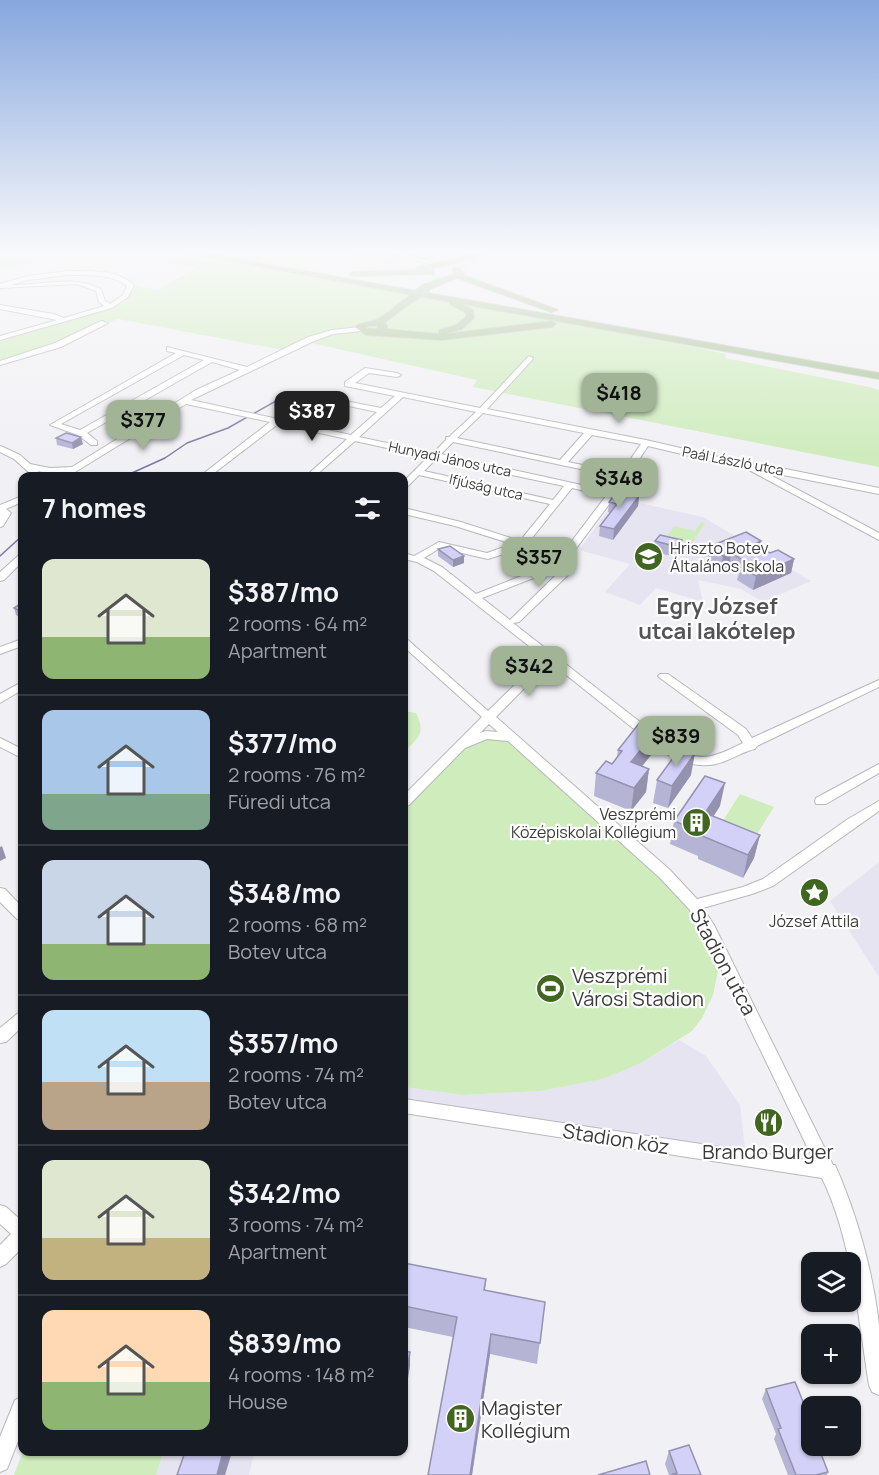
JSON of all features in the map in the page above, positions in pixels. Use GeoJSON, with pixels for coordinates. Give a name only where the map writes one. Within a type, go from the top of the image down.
{"type":"FeatureCollection","features":[{"type":"Feature","properties":{"kind":"main road"},"geometry":{"type":"LineString","coordinates":[[380,327],[387,320]]}},
{"type":"Feature","properties":{"kind":"main road"},"geometry":{"type":"LineString","coordinates":[[394,320],[396,325],[404,329],[424,333]]}},
{"type":"Feature","properties":{"kind":"main road"},"geometry":{"type":"LineString","coordinates":[[380,327],[424,333],[453,329],[465,324],[468,320]]}},
{"type":"Feature","properties":{"kind":"main road"},"geometry":{"type":"LineString","coordinates":[[570,320],[879,375]]}},
{"type":"Feature","properties":{"kind":"main road"},"geometry":{"type":"LineString","coordinates":[[587,320],[879,375]]}},
{"type":"Feature","properties":{"kind":"main road"},"geometry":{"type":"LineString","coordinates":[[591,320],[599,322]]}},
{"type":"Feature","properties":{"kind":"main road"},"geometry":{"type":"LineString","coordinates":[[359,328],[364,324],[442,338],[538,324],[615,329]]}},
{"type":"Feature","properties":{"kind":"street"},"geometry":{"type":"LineString","coordinates":[[3,338],[69,320]]}},
{"type":"Feature","properties":{"kind":"street"},"geometry":{"type":"LineString","coordinates":[[0,363],[64,342],[104,323]]}},
{"type":"Feature","properties":{"kind":"street"},"geometry":{"type":"LineString","coordinates":[[77,472],[184,400],[307,341],[332,332],[359,328]]}},
{"type":"Feature","properties":{"kind":"street"},"geometry":{"type":"LineString","coordinates":[[30,467],[50,471],[77,472],[195,403],[296,350],[307,341]]}},
{"type":"Feature","properties":{"kind":"street"},"geometry":{"type":"LineString","coordinates":[[170,349],[247,369]]}},
{"type":"Feature","properties":{"kind":"street"},"geometry":{"type":"LineString","coordinates":[[94,443],[81,433],[54,425],[183,352]]}},
{"type":"Feature","properties":{"kind":"street"},"geometry":{"type":"LineString","coordinates":[[408,481],[481,411],[529,358]]}},
{"type":"Feature","properties":{"kind":"street"},"geometry":{"type":"LineString","coordinates":[[81,433],[210,360]]}},
{"type":"Feature","properties":{"kind":"street","name":"Paál László utca"},"geometry":{"type":"LineString","coordinates":[[397,375],[369,370],[348,384],[646,443],[749,467],[771,469],[879,491]]}},
{"type":"Feature","properties":{"kind":"street"},"geometry":{"type":"LineString","coordinates":[[315,472],[401,395]]}},
{"type":"Feature","properties":{"kind":"street","name":"Hunyadi János utca"},"geometry":{"type":"LineString","coordinates":[[184,400],[610,495]]}},
{"type":"Feature","properties":{"kind":"street"},"geometry":{"type":"LineString","coordinates":[[333,400],[383,411]]}},
{"type":"Feature","properties":{"kind":"street"},"geometry":{"type":"LineString","coordinates":[[210,472],[277,421]]}},
{"type":"Feature","properties":{"kind":"street"},"geometry":{"type":"LineString","coordinates":[[562,463],[590,432]]}},
{"type":"Feature","properties":{"kind":"street"},"geometry":{"type":"LineString","coordinates":[[449,440],[624,476]]}},
{"type":"Feature","properties":{"kind":"street"},"geometry":{"type":"LineString","coordinates":[[474,598],[561,562],[646,443]]}},
{"type":"Feature","properties":{"kind":"street"},"geometry":{"type":"LineString","coordinates":[[0,449],[17,457],[34,472]]}},
{"type":"Feature","properties":{"kind":"street"},"geometry":{"type":"LineString","coordinates":[[749,467],[879,537]]}},
{"type":"Feature","properties":{"kind":"street","name":"Ifjúság utca"},"geometry":{"type":"LineString","coordinates":[[417,472],[556,503]]}},
{"type":"Feature","properties":{"kind":"street"},"geometry":{"type":"LineString","coordinates":[[409,558],[439,545],[488,556],[523,544],[570,485]]}},
{"type":"Feature","properties":{"kind":"street"},"geometry":{"type":"LineString","coordinates":[[0,524],[6,513],[0,508],[18,501]]}},
{"type":"Feature","properties":{"kind":"street"},"geometry":{"type":"LineString","coordinates":[[408,512],[523,544],[561,562],[564,573],[515,620]]}},
{"type":"Feature","properties":{"kind":"street"},"geometry":{"type":"LineString","coordinates":[[409,558],[438,569],[663,746],[677,755],[692,760],[712,761],[751,746],[879,683]]}},
{"type":"Feature","properties":{"kind":"street"},"geometry":{"type":"LineString","coordinates":[[0,578],[18,561]]}},
{"type":"Feature","properties":{"kind":"street"},"geometry":{"type":"LineString","coordinates":[[0,651],[18,644]]}},
{"type":"Feature","properties":{"kind":"street","name":"Stadion utca"},"geometry":{"type":"LineString","coordinates":[[408,646],[665,874],[694,905],[712,936],[837,1191],[860,1268],[879,1385]]}},
{"type":"Feature","properties":{"kind":"street"},"geometry":{"type":"LineString","coordinates":[[408,798],[549,657]]}},
{"type":"Feature","properties":{"kind":"street"},"geometry":{"type":"LineString","coordinates":[[664,676],[742,732],[751,746]]}},
{"type":"Feature","properties":{"kind":"street"},"geometry":{"type":"LineString","coordinates":[[0,699],[18,688]]}},
{"type":"Feature","properties":{"kind":"street"},"geometry":{"type":"LineString","coordinates":[[458,748],[486,735],[510,737]]}},
{"type":"Feature","properties":{"kind":"street"},"geometry":{"type":"LineString","coordinates":[[0,742],[18,752]]}},
{"type":"Feature","properties":{"kind":"street"},"geometry":{"type":"LineString","coordinates":[[821,801],[879,768]]}},
{"type":"Feature","properties":{"kind":"street"},"geometry":{"type":"LineString","coordinates":[[694,905],[753,888],[777,877],[845,826],[879,805]]}},
{"type":"Feature","properties":{"kind":"street"},"geometry":{"type":"LineString","coordinates":[[0,893],[18,911]]}},
{"type":"Feature","properties":{"kind":"street"},"geometry":{"type":"LineString","coordinates":[[0,1036],[18,1021]]}},
{"type":"Feature","properties":{"kind":"street","name":"Stadion köz"},"geometry":{"type":"LineString","coordinates":[[408,1107],[829,1171]]}},
{"type":"Feature","properties":{"kind":"street"},"geometry":{"type":"LineString","coordinates":[[0,1213],[18,1230]]}},
{"type":"Feature","properties":{"kind":"street"},"geometry":{"type":"LineString","coordinates":[[0,1258],[18,1238]]}},
{"type":"Feature","properties":{"kind":"street"},"geometry":{"type":"LineString","coordinates":[[0,1462],[18,1417]]}},
{"type":"Feature","properties":{"kind":"shaded area","name":"Hriszto Botev Általános Iskola"},"geometry":{"type":"Polygon","coordinates":[[[617,498],[703,517],[811,581],[763,602],[741,589],[698,580],[703,602],[656,588],[640,605],[605,592],[630,564],[579,550],[617,498]]]}},
{"type":"Feature","properties":{"kind":"shaded area"},"geometry":{"type":"Polygon","coordinates":[[[879,862],[879,977],[830,901],[879,862]]]}},
{"type":"Feature","properties":{"kind":"shaded area"},"geometry":{"type":"Polygon","coordinates":[[[679,1040],[706,1056],[740,1105],[746,1158],[408,1108],[408,1088],[464,1095],[541,1091],[603,1079],[641,1063],[679,1040]]]}},
{"type":"Feature","properties":{"kind":"shaded area"},"geometry":{"type":"Polygon","coordinates":[[[21,1456],[253,1456],[249,1475],[14,1475],[21,1456]]]}},
{"type":"Feature","properties":{"kind":"green space"},"geometry":{"type":"Polygon","coordinates":[[[71,320],[116,320],[59,342],[0,360],[0,342],[71,320]]]}},
{"type":"Feature","properties":{"kind":"green space"},"geometry":{"type":"Polygon","coordinates":[[[122,320],[555,320],[726,354],[725,358],[879,390],[879,467],[473,387],[477,380],[311,343],[294,352],[122,320]]]}},
{"type":"Feature","properties":{"kind":"green space"},"geometry":{"type":"Polygon","coordinates":[[[701,522],[705,523],[684,556],[680,555],[682,551],[661,545],[674,526],[695,531],[701,522]]]}},
{"type":"Feature","properties":{"kind":"green space"},"geometry":{"type":"Polygon","coordinates":[[[408,712],[416,713],[419,720],[421,731],[408,748],[408,712]]]}},
{"type":"Feature","properties":{"kind":"green space"},"geometry":{"type":"Polygon","coordinates":[[[486,735],[510,737],[680,888],[721,956],[713,995],[702,1018],[692,1031],[641,1063],[603,1079],[541,1091],[464,1095],[408,1088],[408,798],[458,748],[486,735]]]}},
{"type":"Feature","properties":{"kind":"green space"},"geometry":{"type":"Polygon","coordinates":[[[740,794],[774,807],[752,842],[718,828],[740,794]]]}},
{"type":"Feature","properties":{"kind":"green space"},"geometry":{"type":"Polygon","coordinates":[[[21,1456],[162,1456],[156,1475],[14,1475],[21,1456]]]}},
{"type":"Feature","properties":{"kind":"building"},"geometry":{"type":"Polygon","coordinates":[[[66,433],[81,437],[72,443],[56,438],[66,433]]]}},
{"type":"Feature","properties":{"kind":"building"},"geometry":{"type":"Polygon","coordinates":[[[617,491],[639,496],[614,529],[600,526],[617,504],[609,502],[617,491]]]}},
{"type":"Feature","properties":{"kind":"building"},"geometry":{"type":"Polygon","coordinates":[[[746,532],[761,541],[754,544],[770,553],[778,550],[794,559],[756,576],[740,566],[748,563],[731,553],[723,556],[708,547],[746,532]]]}},
{"type":"Feature","properties":{"kind":"building"},"geometry":{"type":"Polygon","coordinates":[[[660,535],[682,540],[678,547],[655,541],[660,535]]]}},
{"type":"Feature","properties":{"kind":"building"},"geometry":{"type":"Polygon","coordinates":[[[450,546],[464,556],[453,560],[438,549],[450,546]]]}},
{"type":"Feature","properties":{"kind":"building"},"geometry":{"type":"Polygon","coordinates":[[[641,721],[658,728],[631,762],[649,769],[634,788],[596,773],[606,761],[612,764],[622,751],[618,750],[641,721]]]}},
{"type":"Feature","properties":{"kind":"building"},"geometry":{"type":"Polygon","coordinates":[[[681,747],[695,753],[672,786],[657,780],[681,747]]]}},
{"type":"Feature","properties":{"kind":"building"},"geometry":{"type":"Polygon","coordinates":[[[705,776],[725,783],[705,813],[760,835],[748,855],[702,836],[704,833],[674,821],[705,776]]]}},
{"type":"Feature","properties":{"kind":"building","name":"Magister Kollégium"},"geometry":{"type":"Polygon","coordinates":[[[408,1264],[486,1279],[484,1290],[545,1302],[540,1343],[491,1334],[470,1475],[428,1475],[457,1317],[408,1307],[408,1264]]]}},
{"type":"Feature","properties":{"kind":"building"},"geometry":{"type":"Polygon","coordinates":[[[795,1382],[801,1397],[801,1456],[822,1456],[828,1472],[816,1475],[796,1475],[778,1429],[781,1428],[766,1389],[795,1382]]]}},
{"type":"Feature","properties":{"kind":"building"},"geometry":{"type":"Polygon","coordinates":[[[689,1445],[701,1475],[671,1475],[677,1473],[669,1451],[689,1445]]]}},
{"type":"Feature","properties":{"kind":"building"},"geometry":{"type":"Polygon","coordinates":[[[184,1456],[222,1456],[217,1475],[177,1475],[184,1456]]]}},
{"type":"Feature","properties":{"kind":"building"},"geometry":{"type":"Polygon","coordinates":[[[646,1461],[650,1475],[598,1475],[646,1461]]]}},
{"type":"Feature","properties":{"kind":"waterway"},"geometry":{"type":"LineString","coordinates":[[134,472],[165,458],[187,443],[228,428],[283,397]]}},
{"type":"Feature","properties":{"kind":"waterway"},"geometry":{"type":"LineString","coordinates":[[0,556],[18,540]]}},
{"type":"Feature","properties":{"kind":"place","name":"Hriszto Botev Általános Iskola"},"geometry":{"type":"Point","coordinates":[649,557]}},
{"type":"Feature","properties":{"kind":"place","name":"Veszprémi Középiskolai Kollégium"},"geometry":{"type":"Point","coordinates":[697,823]}},
{"type":"Feature","properties":{"kind":"place","name":"József Attila"},"geometry":{"type":"Point","coordinates":[814,893]}},
{"type":"Feature","properties":{"kind":"place","name":"Veszprémi Városi Stadion"},"geometry":{"type":"Point","coordinates":[551,988]}},
{"type":"Feature","properties":{"kind":"place","name":"Brando Burger"},"geometry":{"type":"Point","coordinates":[768,1122]}},
{"type":"Feature","properties":{"kind":"place","name":"Magister Kollégium"},"geometry":{"type":"Point","coordinates":[460,1419]}},
{"type":"Feature","properties":{"kind":"district","name":"Egry József utcai lakótelep"},"geometry":{"type":"Point","coordinates":[717,618]}}]}
